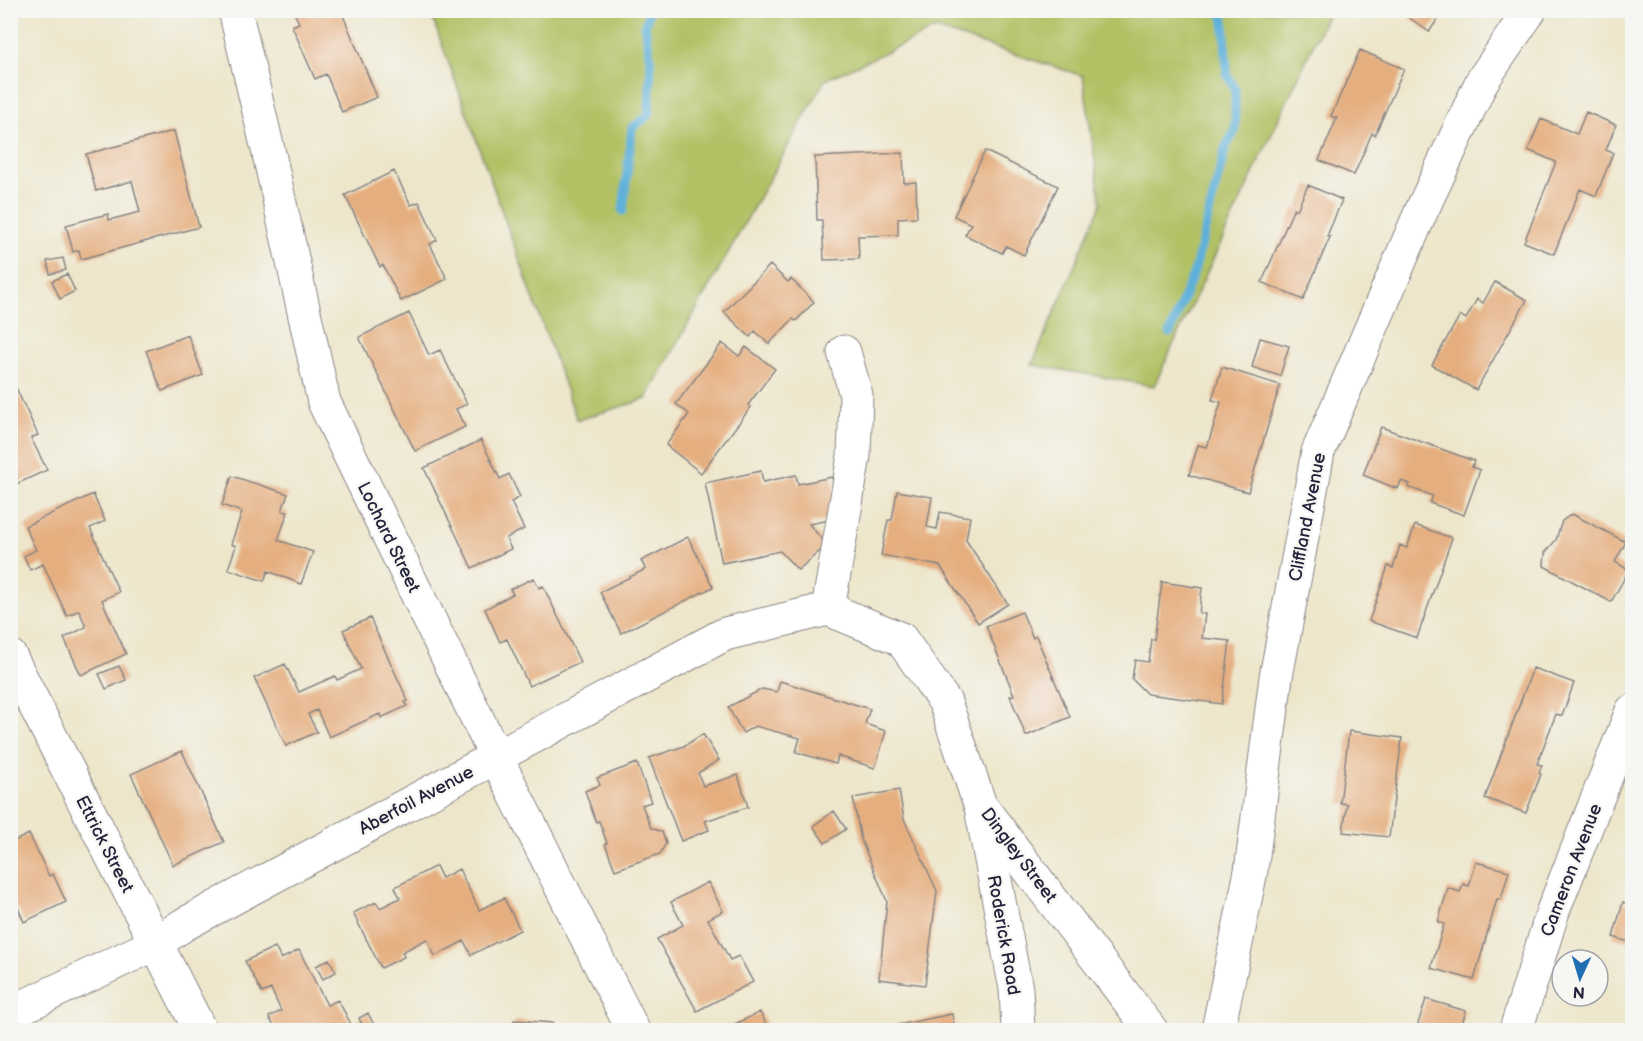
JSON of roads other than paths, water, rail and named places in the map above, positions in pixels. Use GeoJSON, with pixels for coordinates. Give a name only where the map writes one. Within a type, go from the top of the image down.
{"type":"FeatureCollection","features":[{"type":"Feature","properties":{"kind":"street","name":"Lochard Street"},"geometry":{"type":"LineString","coordinates":[[235,10],[324,402],[496,757],[633,1030]]}},
{"type":"Feature","properties":{"kind":"street","name":"Cliffland Avenue"},"geometry":{"type":"LineString","coordinates":[[1218,1030],[1251,871],[1276,677],[1318,452],[1421,212],[1482,81],[1530,10]]}},
{"type":"Feature","properties":{"kind":"street"},"geometry":{"type":"LineString","coordinates":[[828,609],[854,456],[856,395],[844,352]]}},
{"type":"Feature","properties":{"kind":"street","name":"Aberfoil Avenue"},"geometry":{"type":"LineString","coordinates":[[10,1012],[155,944],[183,925],[725,634],[828,609]]}},
{"type":"Feature","properties":{"kind":"street","name":"Dingley Street"},"geometry":{"type":"LineString","coordinates":[[828,609],[901,639],[945,702],[980,805],[1151,1030]]}},
{"type":"Feature","properties":{"kind":"street","name":"Ettrick Street"},"geometry":{"type":"LineString","coordinates":[[10,656],[200,1030]]}},
{"type":"Feature","properties":{"kind":"street","name":"Cameron Avenue"},"geometry":{"type":"LineString","coordinates":[[1516,1030],[1553,911],[1632,711]]}},
{"type":"Feature","properties":{"kind":"street","name":"Roderick Road"},"geometry":{"type":"LineString","coordinates":[[980,805],[1016,989],[1018,1030]]}},
{"type":"Feature","properties":{"kind":"waterway"},"geometry":{"type":"LineString","coordinates":[[623,211],[632,128],[649,115],[651,61],[645,27],[649,10]]}},
{"type":"Feature","properties":{"kind":"waterway"},"geometry":{"type":"LineString","coordinates":[[1170,333],[1195,269],[1226,146],[1235,131],[1235,89],[1227,74],[1224,19],[1218,10]]}}]}
